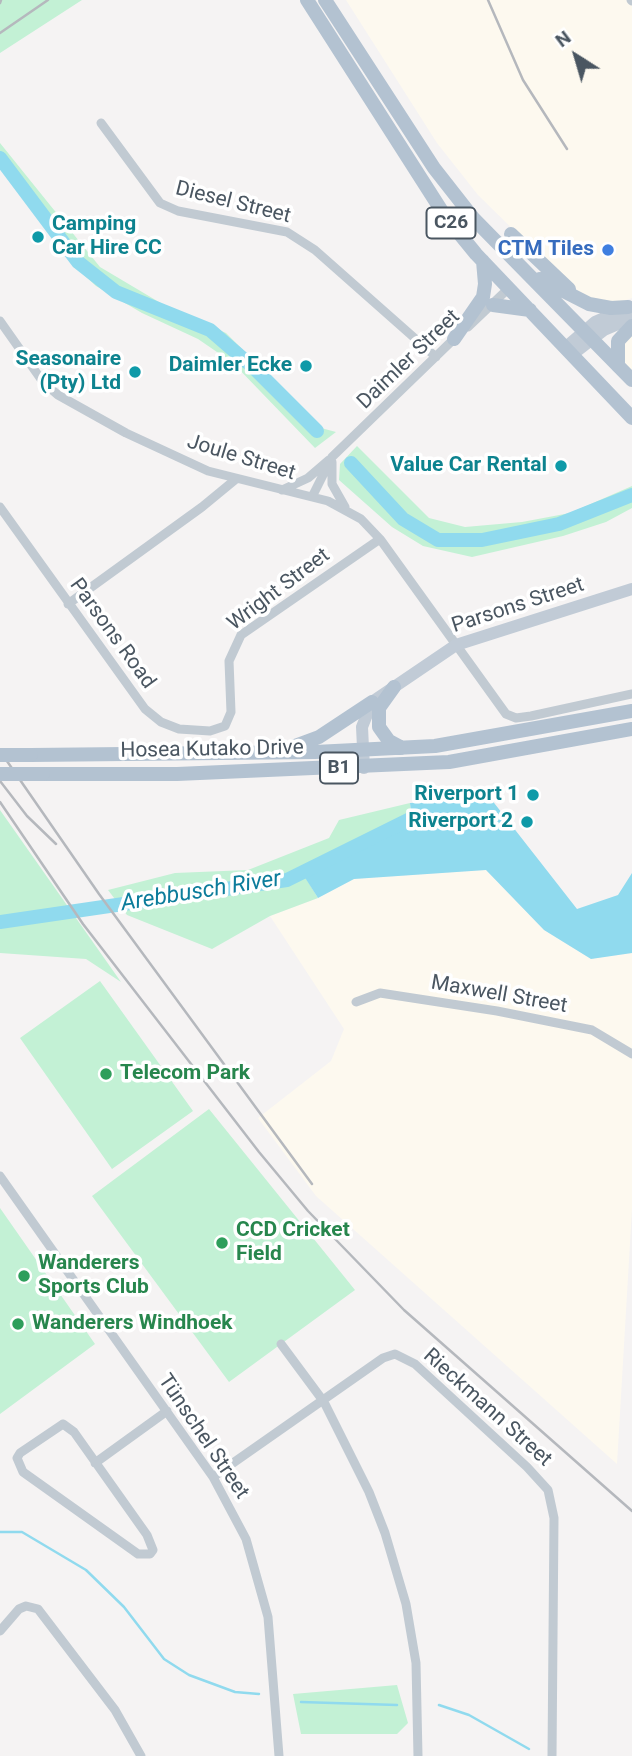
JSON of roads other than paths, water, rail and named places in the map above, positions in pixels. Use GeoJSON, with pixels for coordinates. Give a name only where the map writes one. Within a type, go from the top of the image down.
{"type":"FeatureCollection","features":[{"type":"Feature","properties":{"kind":"main road","name":"C26"},"geometry":{"type":"LineString","coordinates":[[307,0],[430,200],[483,261],[632,418]]}},
{"type":"Feature","properties":{"kind":"main road","name":"C26"},"geometry":{"type":"LineString","coordinates":[[325,0],[434,167],[499,247],[632,380]]}},
{"type":"Feature","properties":{"kind":"main road"},"geometry":{"type":"LineString","coordinates":[[430,200],[439,188],[434,167]]}},
{"type":"Feature","properties":{"kind":"main road"},"geometry":{"type":"LineString","coordinates":[[511,234],[579,299]]}},
{"type":"Feature","properties":{"kind":"main road"},"geometry":{"type":"LineString","coordinates":[[499,247],[511,275],[510,287]]}},
{"type":"Feature","properties":{"kind":"main road"},"geometry":{"type":"LineString","coordinates":[[454,339],[482,297],[485,284],[483,261]]}},
{"type":"Feature","properties":{"kind":"main road"},"geometry":{"type":"LineString","coordinates":[[526,272],[598,307],[631,310]]}},
{"type":"Feature","properties":{"kind":"main road"},"geometry":{"type":"LineString","coordinates":[[493,305],[530,310]]}},
{"type":"Feature","properties":{"kind":"main road"},"geometry":{"type":"LineString","coordinates":[[618,366],[618,341],[632,326]]}},
{"type":"Feature","properties":{"kind":"main road"},"geometry":{"type":"LineString","coordinates":[[394,687],[379,708],[379,727],[389,741],[402,748]]}},
{"type":"Feature","properties":{"kind":"main road"},"geometry":{"type":"LineString","coordinates":[[274,752],[319,737],[372,702]]}},
{"type":"Feature","properties":{"kind":"main road","name":"Hosea Kutako Drive"},"geometry":{"type":"LineString","coordinates":[[0,755],[402,748],[475,741],[632,710]]}},
{"type":"Feature","properties":{"kind":"main road","name":"Hosea Kutako Drive"},"geometry":{"type":"LineString","coordinates":[[0,774],[177,774],[364,768],[450,762],[632,729]]}},
{"type":"Feature","properties":{"kind":"street","name":"Diesel Street"},"geometry":{"type":"LineString","coordinates":[[101,123],[160,203],[178,211],[287,232],[315,250],[436,357]]}},
{"type":"Feature","properties":{"kind":"street","name":"Daimler Street"},"geometry":{"type":"LineString","coordinates":[[282,490],[308,478],[332,457],[510,287]]}},
{"type":"Feature","properties":{"kind":"street"},"geometry":{"type":"LineString","coordinates":[[570,351],[588,334],[631,310]]}},
{"type":"Feature","properties":{"kind":"street","name":"Joule Street"},"geometry":{"type":"LineString","coordinates":[[0,321],[43,382],[58,395],[185,462],[347,509],[380,539],[506,714],[516,718],[632,694]]}},
{"type":"Feature","properties":{"kind":"street","name":"Daimler Street"},"geometry":{"type":"LineString","coordinates":[[312,497],[332,457]]}},
{"type":"Feature","properties":{"kind":"street"},"geometry":{"type":"LineString","coordinates":[[332,457],[332,484],[347,509]]}},
{"type":"Feature","properties":{"kind":"street"},"geometry":{"type":"LineString","coordinates":[[68,604],[202,507],[236,478]]}},
{"type":"Feature","properties":{"kind":"street","name":"Parsons Road"},"geometry":{"type":"LineString","coordinates":[[0,507],[68,604],[153,716],[179,729],[210,731],[225,726]]}},
{"type":"Feature","properties":{"kind":"street","name":"Wright Street"},"geometry":{"type":"LineString","coordinates":[[225,726],[231,712],[229,661],[241,635],[380,539]]}},
{"type":"Feature","properties":{"kind":"street","name":"Parsons Street"},"geometry":{"type":"LineString","coordinates":[[372,702],[456,645],[632,589]]}},
{"type":"Feature","properties":{"kind":"street"},"geometry":{"type":"LineString","coordinates":[[364,768],[362,727],[372,702]]}},
{"type":"Feature","properties":{"kind":"street","name":"Maxwell Street"},"geometry":{"type":"LineString","coordinates":[[356,1002],[380,993],[497,1011],[592,1030],[632,1054]]}},
{"type":"Feature","properties":{"kind":"street","name":"Tünschel Street"},"geometry":{"type":"LineString","coordinates":[[0,1176],[213,1477],[246,1539],[262,1590],[272,1647],[279,1756]]}},
{"type":"Feature","properties":{"kind":"street"},"geometry":{"type":"LineString","coordinates":[[281,1344],[324,1402],[369,1492],[386,1533],[406,1604],[416,1663],[418,1756]]}},
{"type":"Feature","properties":{"kind":"street","name":"Rieckmann Street"},"geometry":{"type":"LineString","coordinates":[[213,1477],[324,1402],[383,1358],[401,1356],[415,1364],[527,1466],[548,1490],[554,1518],[552,1756]]}},
{"type":"Feature","properties":{"kind":"street"},"geometry":{"type":"LineString","coordinates":[[95,1463],[167,1410]]}},
{"type":"Feature","properties":{"kind":"street"},"geometry":{"type":"LineString","coordinates":[[62,1424],[74,1432],[95,1463],[152,1543],[153,1550],[150,1554],[138,1554],[27,1476],[17,1458],[62,1424]]}},
{"type":"Feature","properties":{"kind":"street"},"geometry":{"type":"LineString","coordinates":[[0,1631],[19,1609],[31,1607],[43,1614],[115,1710],[141,1756]]}},
{"type":"Feature","properties":{"kind":"water"},"geometry":{"type":"Polygon","coordinates":[[[491,799],[577,909],[618,895],[632,873],[632,953],[591,959],[544,930],[486,870],[354,879],[318,898],[302,873],[412,819],[410,803],[491,799]]]}},
{"type":"Feature","properties":{"kind":"waterway"},"geometry":{"type":"LineString","coordinates":[[0,158],[78,262],[116,292],[210,330],[255,369],[317,431]]}},
{"type":"Feature","properties":{"kind":"waterway"},"geometry":{"type":"LineString","coordinates":[[351,463],[403,519],[438,540],[482,540],[559,524],[632,495]]}},
{"type":"Feature","properties":{"kind":"waterway","name":"Arebbusch River"},"geometry":{"type":"LineString","coordinates":[[0,922],[287,880],[410,819]]}},
{"type":"Feature","properties":{"kind":"waterway"},"geometry":{"type":"LineString","coordinates":[[0,1532],[22,1532],[86,1570],[124,1607],[164,1659],[189,1675],[235,1692],[259,1694]]}},
{"type":"Feature","properties":{"kind":"waterway"},"geometry":{"type":"LineString","coordinates":[[301,1702],[397,1705]]}},
{"type":"Feature","properties":{"kind":"waterway"},"geometry":{"type":"LineString","coordinates":[[439,1705],[469,1715],[529,1749]]}},
{"type":"Feature","properties":{"kind":"railway"},"geometry":{"type":"LineString","coordinates":[[0,33],[48,0]]}},
{"type":"Feature","properties":{"kind":"railway"},"geometry":{"type":"LineString","coordinates":[[488,0],[523,80],[567,149]]}},
{"type":"Feature","properties":{"kind":"railway"},"geometry":{"type":"LineString","coordinates":[[0,751],[99,894],[312,1184]]}},
{"type":"Feature","properties":{"kind":"railway"},"geometry":{"type":"LineString","coordinates":[[0,781],[27,816],[56,844]]}},
{"type":"Feature","properties":{"kind":"railway"},"geometry":{"type":"LineString","coordinates":[[0,802],[83,924],[259,1152],[308,1211],[404,1310],[632,1511]]}},
{"type":"Feature","properties":{"kind":"place","name":"Camping Car Hire CC"},"geometry":{"type":"Point","coordinates":[38,237]}},
{"type":"Feature","properties":{"kind":"place","name":"CTM Tiles"},"geometry":{"type":"Point","coordinates":[608,250]}},
{"type":"Feature","properties":{"kind":"place","name":"Daimler Ecke"},"geometry":{"type":"Point","coordinates":[306,366]}},
{"type":"Feature","properties":{"kind":"place","name":"Seasonaire (Pty) Ltd"},"geometry":{"type":"Point","coordinates":[135,372]}},
{"type":"Feature","properties":{"kind":"place","name":"Value Car Rental"},"geometry":{"type":"Point","coordinates":[561,466]}},
{"type":"Feature","properties":{"kind":"place","name":"Riverport 1"},"geometry":{"type":"Point","coordinates":[533,795]}},
{"type":"Feature","properties":{"kind":"place","name":"Riverport 2"},"geometry":{"type":"Point","coordinates":[527,822]}},
{"type":"Feature","properties":{"kind":"place","name":"Telecom Park"},"geometry":{"type":"Point","coordinates":[106,1074]}},
{"type":"Feature","properties":{"kind":"place","name":"CCD Cricket Field"},"geometry":{"type":"Point","coordinates":[222,1243]}},
{"type":"Feature","properties":{"kind":"place","name":"Wanderers Sports Club"},"geometry":{"type":"Point","coordinates":[24,1276]}},
{"type":"Feature","properties":{"kind":"place","name":"Wanderers Windhoek"},"geometry":{"type":"Point","coordinates":[18,1324]}}]}
